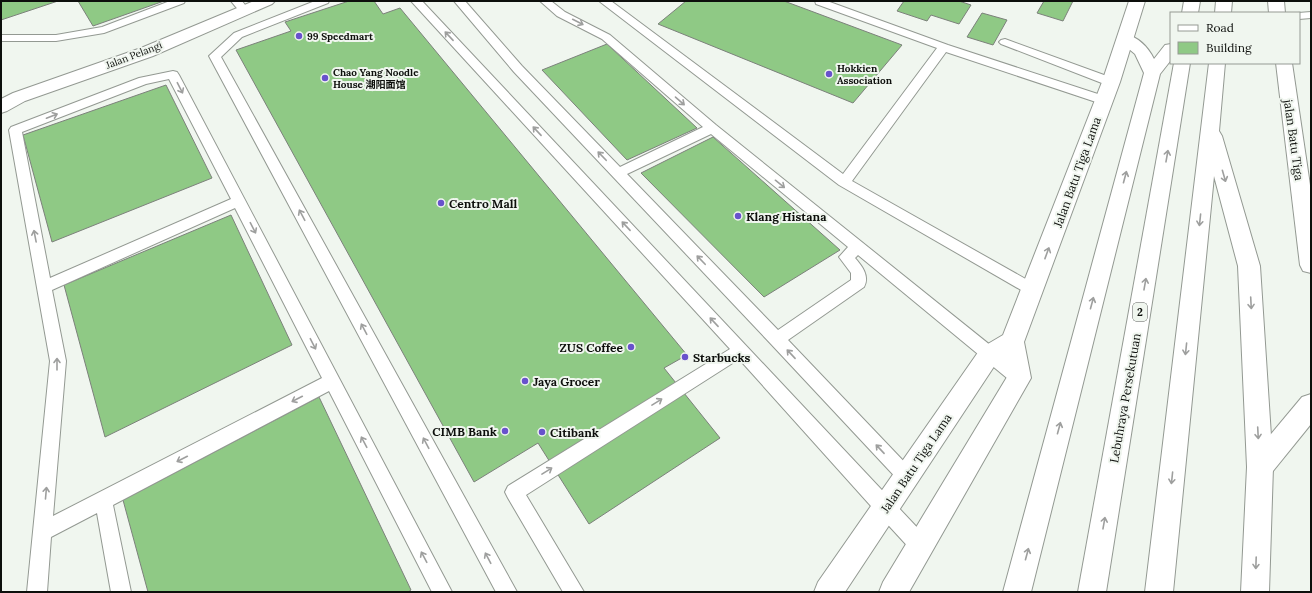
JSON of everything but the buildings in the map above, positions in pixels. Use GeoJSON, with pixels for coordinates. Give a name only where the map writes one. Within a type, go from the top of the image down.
{"type":"FeatureCollection","features":[{"type":"Feature","properties":{"kind":"main road","name":"Jalan Pelangi"},"geometry":{"type":"LineString","coordinates":[[1,107],[19,97],[147,52],[226,18],[240,6],[267,1]]}},
{"type":"Feature","properties":{"kind":"main road","name":"Jalan Batu Tiga Lama"},"geometry":{"type":"LineString","coordinates":[[828,592],[990,355],[1012,342],[1111,82],[1138,1]]}},
{"type":"Feature","properties":{"kind":"main road"},"geometry":{"type":"LineString","coordinates":[[1190,12],[1192,1]]}},
{"type":"Feature","properties":{"kind":"main road"},"geometry":{"type":"LineString","coordinates":[[1223,12],[1224,1]]}},
{"type":"Feature","properties":{"kind":"main road"},"geometry":{"type":"LineString","coordinates":[[1276,1],[1277,12]]}},
{"type":"Feature","properties":{"kind":"main road"},"geometry":{"type":"LineString","coordinates":[[1125,39],[1142,51],[1152,73]]}},
{"type":"Feature","properties":{"kind":"main road"},"geometry":{"type":"LineString","coordinates":[[1017,592],[1152,73],[1170,50]]}},
{"type":"Feature","properties":{"kind":"main road","name":"Lebuhraya Persekutuan"},"geometry":{"type":"LineString","coordinates":[[1092,592],[1182,64]]}},
{"type":"Feature","properties":{"kind":"main road"},"geometry":{"type":"LineString","coordinates":[[1160,587],[1217,64]]}},
{"type":"Feature","properties":{"kind":"main road","name":"jalan Batu Tiga"},"geometry":{"type":"LineString","coordinates":[[1284,64],[1311,265]]}},
{"type":"Feature","properties":{"kind":"main road"},"geometry":{"type":"LineString","coordinates":[[1210,125],[1249,266],[1260,467],[1255,592]]}},
{"type":"Feature","properties":{"kind":"main road"},"geometry":{"type":"LineString","coordinates":[[893,592],[1019,378],[1012,342]]}},
{"type":"Feature","properties":{"kind":"main road"},"geometry":{"type":"LineString","coordinates":[[1260,467],[1311,404]]}},
{"type":"Feature","properties":{"kind":"lane"},"geometry":{"type":"LineString","coordinates":[[1,38],[56,38],[104,30],[180,1]]}},
{"type":"Feature","properties":{"kind":"lane"},"geometry":{"type":"LineString","coordinates":[[324,1],[238,35],[215,56],[507,592]]}},
{"type":"Feature","properties":{"kind":"lane"},"geometry":{"type":"LineString","coordinates":[[416,1],[741,350],[885,509],[920,545]]}},
{"type":"Feature","properties":{"kind":"lane"},"geometry":{"type":"LineString","coordinates":[[459,1],[518,69],[907,477]]}},
{"type":"Feature","properties":{"kind":"lane"},"geometry":{"type":"LineString","coordinates":[[545,1],[561,14],[606,37],[712,128],[1019,378]]}},
{"type":"Feature","properties":{"kind":"lane"},"geometry":{"type":"LineString","coordinates":[[604,1],[844,182],[1033,290]]}},
{"type":"Feature","properties":{"kind":"lane"},"geometry":{"type":"LineString","coordinates":[[820,2],[944,47],[1103,100]]}},
{"type":"Feature","properties":{"kind":"lane"},"geometry":{"type":"LineString","coordinates":[[1300,16],[1311,15]]}},
{"type":"Feature","properties":{"kind":"lane"},"geometry":{"type":"LineString","coordinates":[[226,18],[238,35]]}},
{"type":"Feature","properties":{"kind":"lane"},"geometry":{"type":"LineString","coordinates":[[1005,42],[1111,82]]}},
{"type":"Feature","properties":{"kind":"lane"},"geometry":{"type":"LineString","coordinates":[[844,182],[944,47]]}},
{"type":"Feature","properties":{"kind":"lane"},"geometry":{"type":"LineString","coordinates":[[37,592],[58,361],[15,130],[144,81],[173,75],[442,592]]}},
{"type":"Feature","properties":{"kind":"lane"},"geometry":{"type":"LineString","coordinates":[[618,173],[712,128]]}},
{"type":"Feature","properties":{"kind":"lane"},"geometry":{"type":"LineString","coordinates":[[44,287],[239,201]]}},
{"type":"Feature","properties":{"kind":"lane"},"geometry":{"type":"LineString","coordinates":[[777,339],[859,283],[858,271],[846,257],[858,247]]}},
{"type":"Feature","properties":{"kind":"lane"},"geometry":{"type":"LineString","coordinates":[[574,592],[514,492],[741,350]]}},
{"type":"Feature","properties":{"kind":"lane"},"geometry":{"type":"LineString","coordinates":[[42,532],[332,381]]}},
{"type":"Feature","properties":{"kind":"lane"},"geometry":{"type":"LineString","coordinates":[[103,499],[121,592]]}},
{"type":"Feature","properties":{"kind":"place","name":"99 Speedmart"},"geometry":{"type":"Point","coordinates":[299,36]}},
{"type":"Feature","properties":{"kind":"place","name":"Hokkien Association"},"geometry":{"type":"Point","coordinates":[829,74]}},
{"type":"Feature","properties":{"kind":"place","name":"Chao Yang Noodle House 潮阳面馆"},"geometry":{"type":"Point","coordinates":[325,78]}},
{"type":"Feature","properties":{"kind":"place","name":"Centro Mall"},"geometry":{"type":"Point","coordinates":[441,203]}},
{"type":"Feature","properties":{"kind":"place","name":"Klang Histana"},"geometry":{"type":"Point","coordinates":[738,216]}},
{"type":"Feature","properties":{"kind":"place","name":"ZUS Coffee"},"geometry":{"type":"Point","coordinates":[631,347]}},
{"type":"Feature","properties":{"kind":"place","name":"Starbucks"},"geometry":{"type":"Point","coordinates":[685,357]}},
{"type":"Feature","properties":{"kind":"place","name":"Jaya Grocer"},"geometry":{"type":"Point","coordinates":[525,381]}},
{"type":"Feature","properties":{"kind":"place","name":"CIMB Bank"},"geometry":{"type":"Point","coordinates":[505,431]}},
{"type":"Feature","properties":{"kind":"place","name":"Citibank"},"geometry":{"type":"Point","coordinates":[542,432]}}]}
